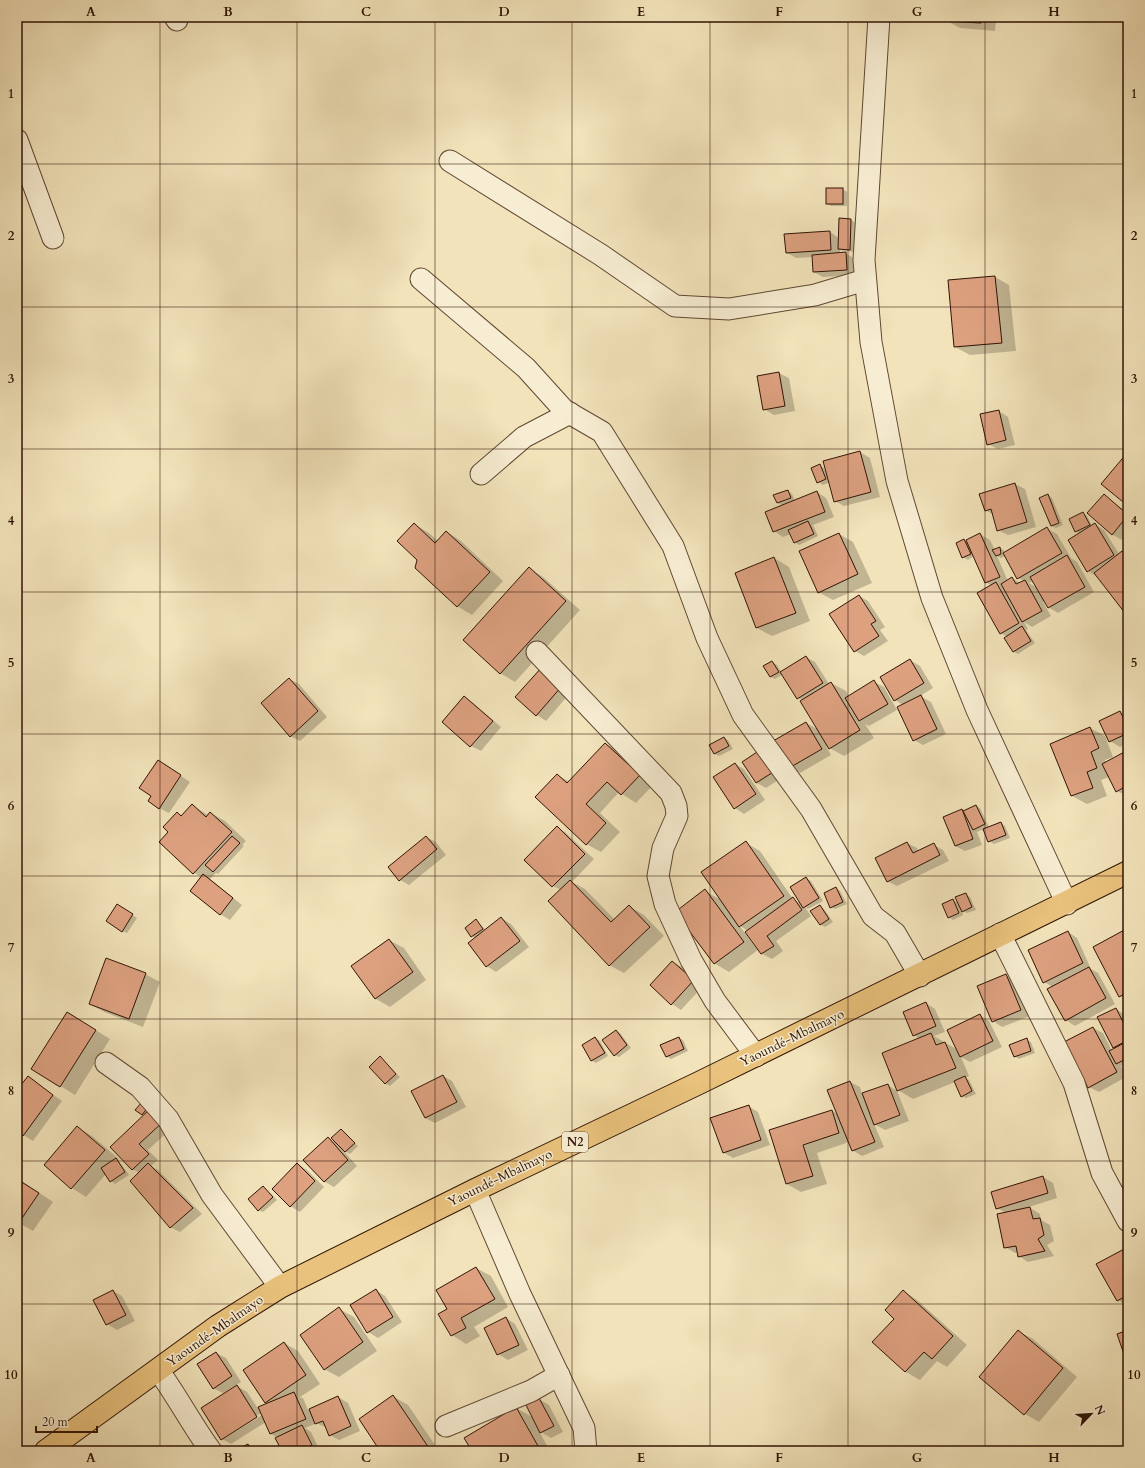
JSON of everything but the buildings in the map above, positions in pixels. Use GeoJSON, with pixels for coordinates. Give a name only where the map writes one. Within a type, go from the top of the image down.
{"type":"FeatureCollection","features":[{"type":"Feature","properties":{"kind":"highway","name":"Yaoundé-Mbalmayo"},"geometry":{"type":"LineString","coordinates":[[46,1451],[218,1326],[280,1286],[475,1190],[920,976],[1000,934],[1067,904],[1128,872]]}},
{"type":"Feature","properties":{"kind":"street"},"geometry":{"type":"LineString","coordinates":[[879,17],[864,260],[871,342],[897,481],[932,598],[977,710],[1067,904]]}},
{"type":"Feature","properties":{"kind":"street"},"geometry":{"type":"LineString","coordinates":[[17,140],[53,238]]}},
{"type":"Feature","properties":{"kind":"street"},"geometry":{"type":"LineString","coordinates":[[450,161],[601,255],[675,306],[729,309],[814,295],[865,280]]}},
{"type":"Feature","properties":{"kind":"street"},"geometry":{"type":"LineString","coordinates":[[422,279],[526,368],[564,410],[602,432],[673,546],[707,638],[743,715],[811,809],[873,916],[895,933],[920,976]]}},
{"type":"Feature","properties":{"kind":"street"},"geometry":{"type":"LineString","coordinates":[[481,474],[524,437],[570,413]]}},
{"type":"Feature","properties":{"kind":"street"},"geometry":{"type":"LineString","coordinates":[[537,652],[671,793],[676,806],[677,816],[663,848],[658,876],[665,904],[691,960],[715,1001],[756,1056]]}},
{"type":"Feature","properties":{"kind":"street"},"geometry":{"type":"LineString","coordinates":[[1000,934],[1074,1083],[1102,1173],[1128,1221]]}},
{"type":"Feature","properties":{"kind":"street"},"geometry":{"type":"LineString","coordinates":[[106,1063],[140,1087],[168,1119],[212,1195],[280,1286]]}},
{"type":"Feature","properties":{"kind":"street"},"geometry":{"type":"LineString","coordinates":[[475,1190],[520,1294],[584,1428],[586,1451]]}},
{"type":"Feature","properties":{"kind":"street"},"geometry":{"type":"LineString","coordinates":[[158,1370],[211,1451]]}},
{"type":"Feature","properties":{"kind":"street"},"geometry":{"type":"LineString","coordinates":[[446,1426],[530,1391],[559,1375]]}}]}
